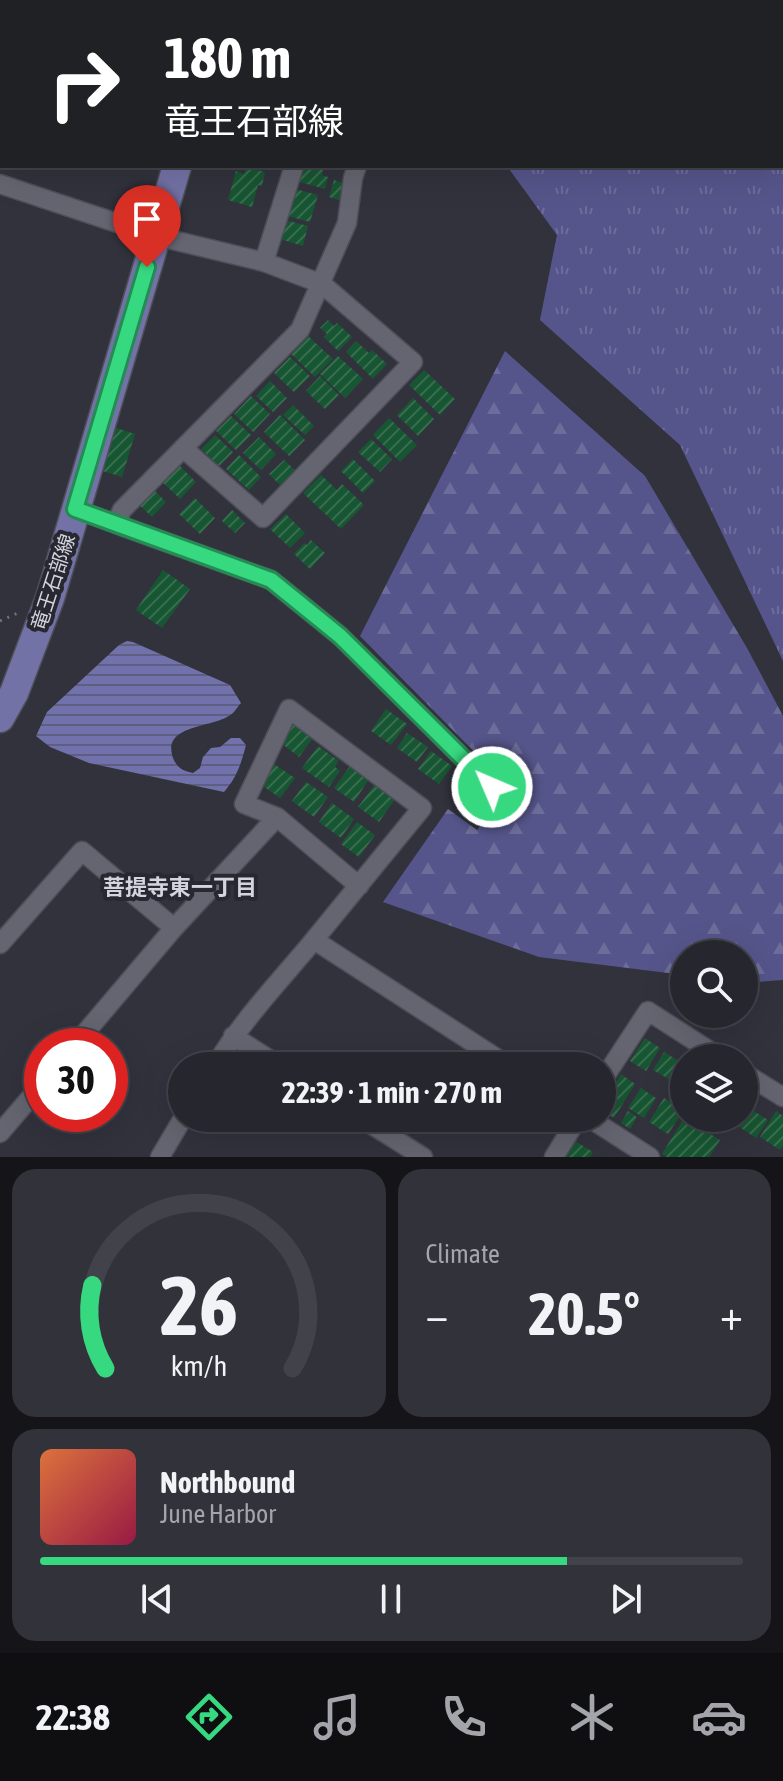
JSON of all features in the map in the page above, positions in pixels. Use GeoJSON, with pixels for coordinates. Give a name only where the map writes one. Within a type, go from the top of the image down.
{"type":"FeatureCollection","features":[{"type":"Feature","properties":{"kind":"main road","name":"竜王石部線"},"geometry":{"type":"LineString","coordinates":[[0,718],[14,693],[50,598],[176,168]]}},
{"type":"Feature","properties":{"kind":"street"},"geometry":{"type":"LineString","coordinates":[[264,262],[293,168]]}},
{"type":"Feature","properties":{"kind":"street"},"geometry":{"type":"LineString","coordinates":[[116,524],[122,510],[300,330],[347,223],[356,168]]}},
{"type":"Feature","properties":{"kind":"street"},"geometry":{"type":"LineString","coordinates":[[0,184],[156,236],[264,262],[322,284],[413,362],[263,518],[183,448]]}},
{"type":"Feature","properties":{"kind":"street"},"geometry":{"type":"LineString","coordinates":[[75,509],[271,580],[340,636],[492,787]]}},
{"type":"Feature","properties":{"kind":"street"},"geometry":{"type":"LineString","coordinates":[[223,1052],[233,1036],[359,886],[422,808],[289,709],[244,804],[277,817],[359,886]]}},
{"type":"Feature","properties":{"kind":"street"},"geometry":{"type":"LineString","coordinates":[[89,1028],[174,928],[277,817]]}},
{"type":"Feature","properties":{"kind":"street"},"geometry":{"type":"LineString","coordinates":[[0,944],[82,851],[174,928]]}},
{"type":"Feature","properties":{"kind":"street"},"geometry":{"type":"LineString","coordinates":[[314,940],[487,1052]]}},
{"type":"Feature","properties":{"kind":"street"},"geometry":{"type":"LineString","coordinates":[[616,1060],[648,1011],[699,1044]]}},
{"type":"Feature","properties":{"kind":"street"},"geometry":{"type":"LineString","coordinates":[[233,1036],[258,1052]]}},
{"type":"Feature","properties":{"kind":"street"},"geometry":{"type":"LineString","coordinates":[[758,1082],[783,1097]]}},
{"type":"Feature","properties":{"kind":"street"},"geometry":{"type":"LineString","coordinates":[[0,1133],[24,1105]]}},
{"type":"Feature","properties":{"kind":"street"},"geometry":{"type":"LineString","coordinates":[[164,1155],[176,1132]]}},
{"type":"Feature","properties":{"kind":"street"},"geometry":{"type":"LineString","coordinates":[[383,1132],[423,1157]]}},
{"type":"Feature","properties":{"kind":"street"},"geometry":{"type":"LineString","coordinates":[[554,1157],[569,1132]]}},
{"type":"Feature","properties":{"kind":"street"},"geometry":{"type":"LineString","coordinates":[[611,1132],[650,1157]]}},
{"type":"Feature","properties":{"kind":"green space"},"geometry":{"type":"Polygon","coordinates":[[[508,168],[783,168],[783,661],[680,445],[540,320],[557,235],[508,168]]]}},
{"type":"Feature","properties":{"kind":"green space"},"geometry":{"type":"Polygon","coordinates":[[[505,351],[645,476],[747,648],[783,716],[783,980],[758,982],[758,940],[670,940],[670,973],[539,957],[383,902],[448,809],[477,830],[509,787],[360,636],[505,351]]]}},
{"type":"Feature","properties":{"kind":"water"},"geometry":{"type":"Polygon","coordinates":[[[127,641],[230,685],[241,703],[233,713],[182,733],[175,738],[171,747],[176,764],[193,773],[200,768],[203,757],[211,748],[220,747],[231,738],[240,738],[246,745],[235,776],[224,792],[89,763],[50,747],[36,736],[47,712],[127,641]]]}},
{"type":"Feature","properties":{"kind":"building"},"geometry":{"type":"Polygon","coordinates":[[[246,168],[265,172],[252,207],[228,200],[236,171],[244,174],[246,168]]]}},
{"type":"Feature","properties":{"kind":"building"},"geometry":{"type":"Polygon","coordinates":[[[303,168],[324,168],[322,175],[328,177],[325,189],[299,182],[303,168]]]}},
{"type":"Feature","properties":{"kind":"building"},"geometry":{"type":"Polygon","coordinates":[[[334,180],[343,183],[339,200],[329,197],[334,180]]]}},
{"type":"Feature","properties":{"kind":"building"},"geometry":{"type":"Polygon","coordinates":[[[295,189],[318,195],[310,222],[287,216],[295,189]]]}},
{"type":"Feature","properties":{"kind":"building"},"geometry":{"type":"Polygon","coordinates":[[[285,220],[308,226],[303,246],[280,239],[285,220]]]}},
{"type":"Feature","properties":{"kind":"building"},"geometry":{"type":"Polygon","coordinates":[[[328,320],[334,326],[337,323],[352,337],[338,351],[320,328],[328,320]]]}},
{"type":"Feature","properties":{"kind":"building"},"geometry":{"type":"Polygon","coordinates":[[[308,336],[333,359],[315,377],[291,354],[308,336]]]}},
{"type":"Feature","properties":{"kind":"building"},"geometry":{"type":"Polygon","coordinates":[[[356,341],[387,364],[373,379],[346,352],[356,341]]]}},
{"type":"Feature","properties":{"kind":"building"},"geometry":{"type":"Polygon","coordinates":[[[338,356],[363,379],[345,398],[320,374],[338,356]]]}},
{"type":"Feature","properties":{"kind":"building"},"geometry":{"type":"Polygon","coordinates":[[[290,357],[310,376],[294,392],[274,373],[290,357]]]}},
{"type":"Feature","properties":{"kind":"building"},"geometry":{"type":"Polygon","coordinates":[[[424,370],[455,399],[440,415],[409,385],[424,370]]]}},
{"type":"Feature","properties":{"kind":"building"},"geometry":{"type":"Polygon","coordinates":[[[320,376],[339,395],[325,409],[306,391],[320,376]]]}},
{"type":"Feature","properties":{"kind":"building"},"geometry":{"type":"Polygon","coordinates":[[[270,381],[287,398],[273,412],[256,396],[270,381]]]}},
{"type":"Feature","properties":{"kind":"building"},"geometry":{"type":"Polygon","coordinates":[[[251,396],[270,414],[253,432],[234,414],[251,396]]]}},
{"type":"Feature","properties":{"kind":"building"},"geometry":{"type":"Polygon","coordinates":[[[413,398],[434,419],[418,436],[397,415],[413,398]]]}},
{"type":"Feature","properties":{"kind":"building"},"geometry":{"type":"Polygon","coordinates":[[[293,405],[314,426],[305,435],[283,415],[293,405]]]}},
{"type":"Feature","properties":{"kind":"building"},"geometry":{"type":"Polygon","coordinates":[[[280,415],[305,440],[289,456],[264,432],[280,415]]]}},
{"type":"Feature","properties":{"kind":"building"},"geometry":{"type":"Polygon","coordinates":[[[231,416],[251,435],[236,450],[216,431],[231,416]]]}},
{"type":"Feature","properties":{"kind":"building"},"geometry":{"type":"Polygon","coordinates":[[[389,418],[417,445],[400,462],[373,435],[389,418]]]}},
{"type":"Feature","properties":{"kind":"building"},"geometry":{"type":"Polygon","coordinates":[[[110,426],[135,434],[122,477],[96,469],[110,426]]]}},
{"type":"Feature","properties":{"kind":"building"},"geometry":{"type":"Polygon","coordinates":[[[215,435],[233,452],[219,466],[201,449],[215,435]]]}},
{"type":"Feature","properties":{"kind":"building"},"geometry":{"type":"Polygon","coordinates":[[[259,437],[276,454],[261,470],[243,453],[259,437]]]}},
{"type":"Feature","properties":{"kind":"building"},"geometry":{"type":"Polygon","coordinates":[[[371,439],[392,459],[380,472],[358,452],[371,439]]]}},
{"type":"Feature","properties":{"kind":"building"},"geometry":{"type":"Polygon","coordinates":[[[239,455],[261,477],[249,490],[226,469],[239,455]]]}},
{"type":"Feature","properties":{"kind":"building"},"geometry":{"type":"Polygon","coordinates":[[[353,459],[375,481],[363,493],[341,471],[353,459]]]}},
{"type":"Feature","properties":{"kind":"building"},"geometry":{"type":"Polygon","coordinates":[[[284,460],[296,471],[281,486],[269,474],[284,460]]]}},
{"type":"Feature","properties":{"kind":"building"},"geometry":{"type":"Polygon","coordinates":[[[176,462],[196,482],[180,499],[159,479],[176,462]]]}},
{"type":"Feature","properties":{"kind":"building"},"geometry":{"type":"Polygon","coordinates":[[[321,475],[337,490],[342,484],[364,505],[341,529],[303,493],[321,475]]]}},
{"type":"Feature","properties":{"kind":"building"},"geometry":{"type":"Polygon","coordinates":[[[151,487],[166,502],[152,517],[136,502],[151,487]]]}},
{"type":"Feature","properties":{"kind":"building"},"geometry":{"type":"Polygon","coordinates":[[[195,498],[215,518],[200,534],[179,514],[195,498]]]}},
{"type":"Feature","properties":{"kind":"building"},"geometry":{"type":"Polygon","coordinates":[[[232,510],[245,523],[235,533],[222,521],[232,510]]]}},
{"type":"Feature","properties":{"kind":"building"},"geometry":{"type":"Polygon","coordinates":[[[286,514],[305,533],[290,548],[270,529],[286,514]]]}},
{"type":"Feature","properties":{"kind":"building"},"geometry":{"type":"Polygon","coordinates":[[[311,540],[325,553],[310,569],[294,554],[311,540]]]}},
{"type":"Feature","properties":{"kind":"building"},"geometry":{"type":"Polygon","coordinates":[[[163,570],[190,589],[162,628],[136,610],[163,570]]]}},
{"type":"Feature","properties":{"kind":"building"},"geometry":{"type":"Polygon","coordinates":[[[386,709],[407,724],[391,745],[371,731],[386,709]]]}},
{"type":"Feature","properties":{"kind":"building"},"geometry":{"type":"Polygon","coordinates":[[[294,724],[313,738],[299,757],[281,743],[294,724]]]}},
{"type":"Feature","properties":{"kind":"building"},"geometry":{"type":"Polygon","coordinates":[[[407,733],[428,747],[417,762],[397,748],[407,733]]]}},
{"type":"Feature","properties":{"kind":"building"},"geometry":{"type":"Polygon","coordinates":[[[318,746],[339,761],[335,767],[340,771],[329,787],[302,768],[318,746]]]}},
{"type":"Feature","properties":{"kind":"building"},"geometry":{"type":"Polygon","coordinates":[[[431,751],[452,766],[439,784],[418,769],[431,751]]]}},
{"type":"Feature","properties":{"kind":"building"},"geometry":{"type":"Polygon","coordinates":[[[274,764],[295,778],[280,798],[260,784],[274,764]]]}},
{"type":"Feature","properties":{"kind":"building"},"geometry":{"type":"Polygon","coordinates":[[[350,766],[369,779],[354,802],[334,788],[350,766]]]}},
{"type":"Feature","properties":{"kind":"building"},"geometry":{"type":"Polygon","coordinates":[[[306,782],[328,797],[314,817],[292,801],[306,782]]]}},
{"type":"Feature","properties":{"kind":"building"},"geometry":{"type":"Polygon","coordinates":[[[375,784],[395,799],[379,822],[358,807],[375,784]]]}},
{"type":"Feature","properties":{"kind":"building"},"geometry":{"type":"Polygon","coordinates":[[[332,803],[354,819],[341,838],[319,822],[332,803]]]}},
{"type":"Feature","properties":{"kind":"building"},"geometry":{"type":"Polygon","coordinates":[[[357,822],[375,835],[359,857],[341,844],[357,822]]]}},
{"type":"Feature","properties":{"kind":"building"},"geometry":{"type":"Polygon","coordinates":[[[645,1038],[660,1048],[646,1071],[630,1061],[645,1038]]]}},
{"type":"Feature","properties":{"kind":"building"},"geometry":{"type":"Polygon","coordinates":[[[664,1052],[670,1056],[670,1080],[653,1070],[664,1052]]]}},
{"type":"Feature","properties":{"kind":"building"},"geometry":{"type":"Polygon","coordinates":[[[621,1074],[635,1084],[616,1115],[616,1082],[621,1074]]]}},
{"type":"Feature","properties":{"kind":"building"},"geometry":{"type":"Polygon","coordinates":[[[641,1088],[656,1098],[644,1118],[628,1108],[641,1088]]]}},
{"type":"Feature","properties":{"kind":"building"},"geometry":{"type":"Polygon","coordinates":[[[664,1098],[670,1102],[668,1134],[649,1122],[664,1098]]]}},
{"type":"Feature","properties":{"kind":"building"},"geometry":{"type":"Polygon","coordinates":[[[628,1111],[637,1117],[630,1129],[621,1123],[628,1111]]]}},
{"type":"Feature","properties":{"kind":"building"},"geometry":{"type":"Polygon","coordinates":[[[776,1111],[783,1116],[783,1146],[780,1150],[760,1137],[776,1111]]]}},
{"type":"Feature","properties":{"kind":"building"},"geometry":{"type":"Polygon","coordinates":[[[758,1114],[768,1120],[756,1138],[747,1132],[758,1132],[758,1114]]]}},
{"type":"Feature","properties":{"kind":"building"},"geometry":{"type":"Polygon","coordinates":[[[675,1132],[707,1132],[720,1140],[709,1157],[667,1157],[662,1154],[675,1132]]]}},
{"type":"Feature","properties":{"kind":"building"},"geometry":{"type":"Polygon","coordinates":[[[575,1141],[593,1152],[590,1157],[565,1157],[575,1141]]]}},
{"type":"Feature","properties":{"kind":"district","name":"菩提寺東一丁目"},"geometry":{"type":"Point","coordinates":[180,887]}},
{"type":"Feature","properties":{"kind":"route"},"geometry":{"type":"LineString","coordinates":[[147,267],[75,509],[271,580],[340,636],[492,787]]}}]}
